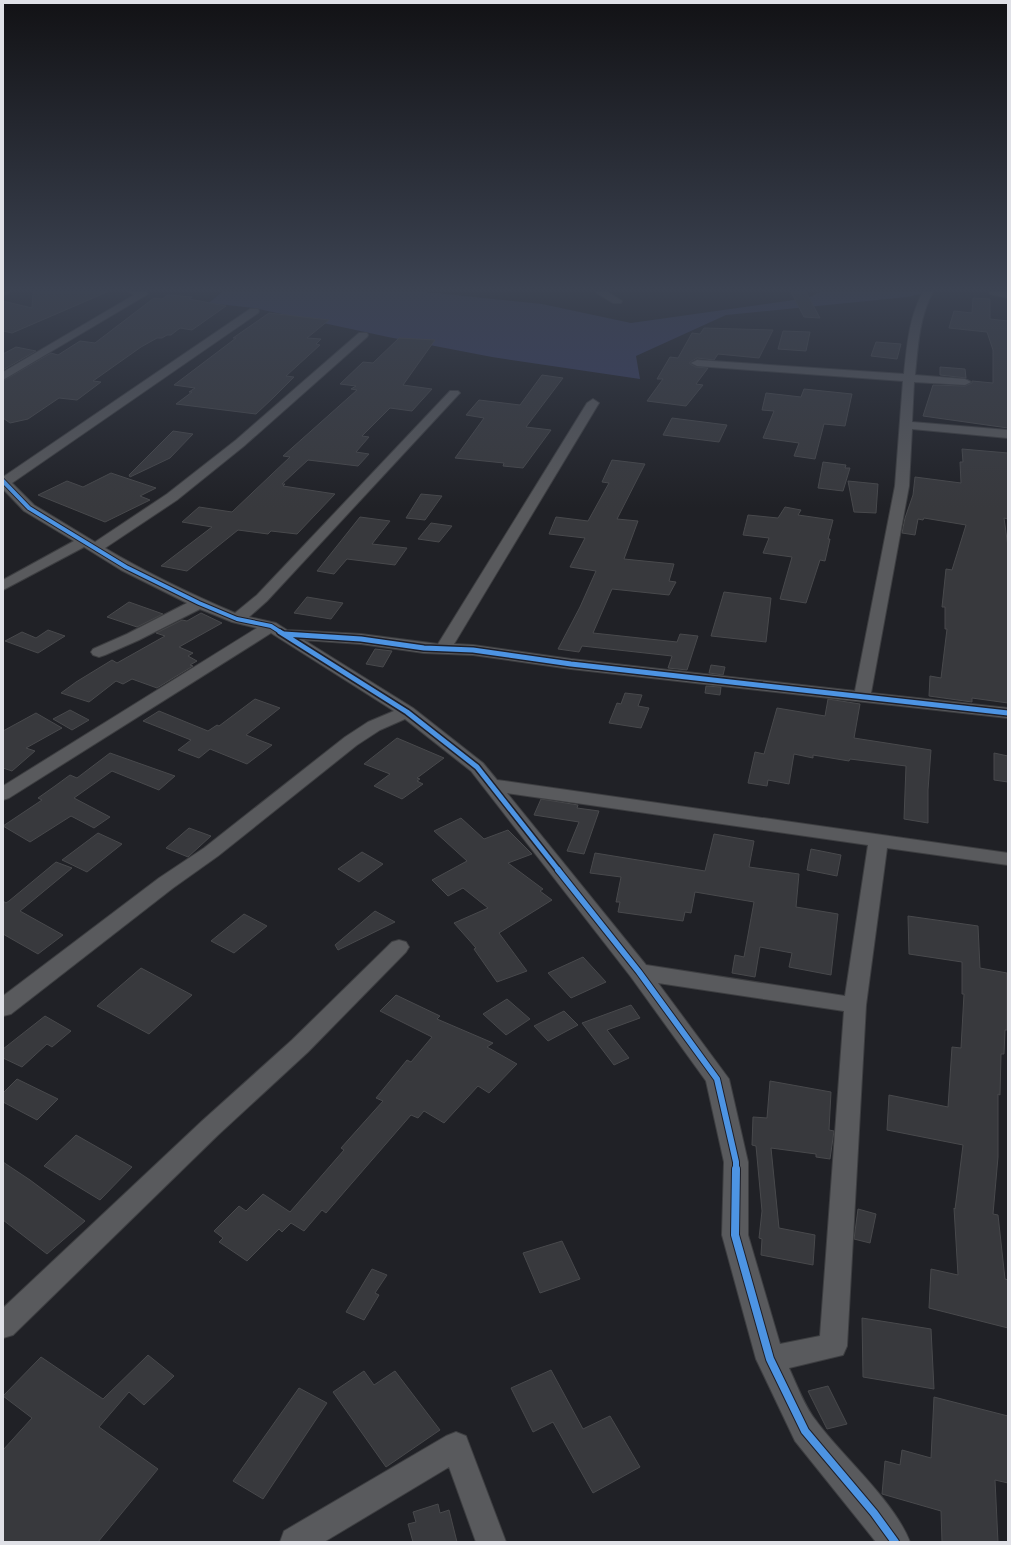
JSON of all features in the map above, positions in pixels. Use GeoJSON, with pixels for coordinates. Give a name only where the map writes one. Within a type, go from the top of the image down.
{"type":"FeatureCollection","features":[{"type":"Feature","properties":{"kind":"street"},"geometry":{"type":"LineString","coordinates":[[3,377],[25,364]]}},
{"type":"Feature","properties":{"kind":"street"},"geometry":{"type":"LineString","coordinates":[[178,364],[5,486],[29,508],[149,580],[237,619],[278,630],[443,649],[473,650],[571,664],[862,698],[1008,713]]}},
{"type":"Feature","properties":{"kind":"street"},"geometry":{"type":"LineString","coordinates":[[3,586],[91,545],[172,497],[240,443],[330,364]]}},
{"type":"Feature","properties":{"kind":"street"},"geometry":{"type":"LineString","coordinates":[[713,364],[966,382]]}},
{"type":"Feature","properties":{"kind":"street"},"geometry":{"type":"LineString","coordinates":[[862,698],[898,514],[906,455],[910,364]]}},
{"type":"Feature","properties":{"kind":"street"},"geometry":{"type":"LineString","coordinates":[[237,619],[262,598],[454,393]]}},
{"type":"Feature","properties":{"kind":"street"},"geometry":{"type":"LineString","coordinates":[[443,649],[593,403]]}},
{"type":"Feature","properties":{"kind":"street"},"geometry":{"type":"LineString","coordinates":[[907,425],[1008,434]]}},
{"type":"Feature","properties":{"kind":"street"},"geometry":{"type":"LineString","coordinates":[[99,652],[134,637],[199,603]]}},
{"type":"Feature","properties":{"kind":"street"},"geometry":{"type":"LineString","coordinates":[[278,630],[407,712],[477,767],[639,972],[717,1079],[736,1162],[736,1235],[770,1359],[805,1431],[874,1513],[895,1542]]}},
{"type":"Feature","properties":{"kind":"street"},"geometry":{"type":"LineString","coordinates":[[3,794],[278,630]]}},
{"type":"Feature","properties":{"kind":"street"},"geometry":{"type":"LineString","coordinates":[[3,1008],[96,938],[166,882],[211,852],[351,741],[380,724],[407,712]]}},
{"type":"Feature","properties":{"kind":"street"},"geometry":{"type":"LineString","coordinates":[[492,785],[1008,859]]}},
{"type":"Feature","properties":{"kind":"street"},"geometry":{"type":"LineString","coordinates":[[770,1359],[833,1346],[855,1005],[878,840]]}},
{"type":"Feature","properties":{"kind":"street"},"geometry":{"type":"LineString","coordinates":[[3,1326],[139,1198],[210,1128],[300,1046],[399,947]]}},
{"type":"Feature","properties":{"kind":"street"},"geometry":{"type":"LineString","coordinates":[[639,972],[855,1005]]}},
{"type":"Feature","properties":{"kind":"street"},"geometry":{"type":"LineString","coordinates":[[295,1542],[456,1446],[490,1542]]}},
{"type":"Feature","properties":{"kind":"shaded area"},"geometry":{"type":"Polygon","coordinates":[[[540,364],[637,364],[640,379],[540,364]]]}},
{"type":"Feature","properties":{"kind":"building"},"geometry":{"type":"Polygon","coordinates":[[[3,364],[13,364],[3,370],[3,364]]]}},
{"type":"Feature","properties":{"kind":"building"},"geometry":{"type":"Polygon","coordinates":[[[32,364],[117,364],[93,381],[101,382],[77,400],[59,398],[28,419],[10,423],[3,418],[3,381],[32,364]]]}},
{"type":"Feature","properties":{"kind":"building"},"geometry":{"type":"Polygon","coordinates":[[[202,364],[299,364],[286,376],[294,377],[256,414],[176,404],[195,388],[174,385],[202,364]]]}},
{"type":"Feature","properties":{"kind":"building"},"geometry":{"type":"Polygon","coordinates":[[[361,364],[418,364],[403,385],[432,389],[412,411],[390,408],[362,436],[369,437],[356,452],[369,454],[358,466],[308,460],[282,484],[285,484],[283,486],[335,494],[297,534],[271,531],[268,534],[238,530],[187,571],[161,566],[212,527],[182,522],[199,507],[232,512],[290,457],[283,456],[357,390],[351,389],[356,386],[340,384],[361,364]]]}},
{"type":"Feature","properties":{"kind":"building"},"geometry":{"type":"Polygon","coordinates":[[[666,364],[690,364],[696,367],[708,368],[696,384],[703,385],[686,406],[647,401],[663,379],[657,379],[666,364]]]}},
{"type":"Feature","properties":{"kind":"building"},"geometry":{"type":"Polygon","coordinates":[[[993,364],[1008,364],[1008,428],[923,416],[933,385],[965,386],[972,383],[972,381],[993,383],[993,364]]]}},
{"type":"Feature","properties":{"kind":"building"},"geometry":{"type":"Polygon","coordinates":[[[940,367],[965,369],[966,378],[940,375],[940,367]]]}},
{"type":"Feature","properties":{"kind":"building"},"geometry":{"type":"Polygon","coordinates":[[[542,375],[563,378],[526,427],[551,430],[523,468],[503,466],[504,463],[455,458],[484,418],[466,415],[479,400],[520,405],[542,375]]]}},
{"type":"Feature","properties":{"kind":"building"},"geometry":{"type":"Polygon","coordinates":[[[804,389],[852,394],[845,426],[824,424],[815,459],[794,456],[799,443],[763,438],[774,411],[762,410],[766,393],[801,397],[804,389]]]}},
{"type":"Feature","properties":{"kind":"building"},"geometry":{"type":"Polygon","coordinates":[[[672,418],[727,425],[719,442],[663,435],[672,418]]]}},
{"type":"Feature","properties":{"kind":"building"},"geometry":{"type":"Polygon","coordinates":[[[173,431],[193,434],[170,458],[130,477],[129,475],[173,431]]]}},
{"type":"Feature","properties":{"kind":"building"},"geometry":{"type":"Polygon","coordinates":[[[962,449],[1008,453],[1008,519],[1004,518],[1008,547],[1008,703],[972,698],[972,702],[929,696],[930,676],[941,678],[947,629],[945,629],[945,607],[942,607],[946,569],[952,570],[966,525],[924,518],[923,520],[918,519],[915,535],[902,533],[905,518],[913,495],[915,477],[961,483],[960,462],[963,462],[962,449]]]}},
{"type":"Feature","properties":{"kind":"building"},"geometry":{"type":"Polygon","coordinates":[[[612,460],[645,464],[617,519],[638,521],[624,559],[674,564],[669,581],[676,582],[669,595],[612,589],[593,633],[677,642],[680,634],[698,636],[687,670],[668,668],[672,656],[582,646],[579,652],[558,649],[580,607],[596,571],[570,567],[585,538],[549,534],[556,517],[588,521],[609,483],[602,482],[612,460]]]}},
{"type":"Feature","properties":{"kind":"building"},"geometry":{"type":"Polygon","coordinates":[[[823,462],[846,465],[845,468],[850,468],[843,491],[818,488],[823,462]]]}},
{"type":"Feature","properties":{"kind":"building"},"geometry":{"type":"Polygon","coordinates":[[[111,473],[156,488],[140,496],[150,500],[105,522],[38,495],[67,481],[83,487],[111,473]]]}},
{"type":"Feature","properties":{"kind":"building"},"geometry":{"type":"Polygon","coordinates":[[[848,481],[878,484],[876,513],[854,512],[848,481]]]}},
{"type":"Feature","properties":{"kind":"building"},"geometry":{"type":"Polygon","coordinates":[[[421,494],[442,496],[425,520],[406,518],[421,494]]]}},
{"type":"Feature","properties":{"kind":"building"},"geometry":{"type":"Polygon","coordinates":[[[785,507],[801,510],[798,515],[833,520],[828,539],[830,539],[825,561],[820,560],[806,603],[780,599],[792,557],[763,553],[769,538],[743,535],[748,515],[778,518],[785,507]]]}},
{"type":"Feature","properties":{"kind":"building"},"geometry":{"type":"Polygon","coordinates":[[[360,517],[390,521],[372,544],[407,548],[395,565],[347,559],[334,574],[317,571],[360,517]]]}},
{"type":"Feature","properties":{"kind":"building"},"geometry":{"type":"Polygon","coordinates":[[[431,523],[452,526],[439,542],[418,539],[431,523]]]}},
{"type":"Feature","properties":{"kind":"building"},"geometry":{"type":"Polygon","coordinates":[[[724,592],[771,598],[766,642],[711,636],[724,592]]]}},
{"type":"Feature","properties":{"kind":"building"},"geometry":{"type":"Polygon","coordinates":[[[307,597],[343,603],[331,619],[294,613],[307,597]]]}},
{"type":"Feature","properties":{"kind":"building"},"geometry":{"type":"Polygon","coordinates":[[[129,602],[163,614],[137,627],[107,617],[129,602]]]}},
{"type":"Feature","properties":{"kind":"building"},"geometry":{"type":"Polygon","coordinates":[[[201,613],[222,623],[179,647],[193,653],[188,656],[197,661],[190,665],[193,666],[157,688],[132,679],[123,684],[116,681],[89,702],[61,693],[112,660],[117,663],[165,636],[156,633],[182,620],[187,621],[201,613]]]}},
{"type":"Feature","properties":{"kind":"building"},"geometry":{"type":"Polygon","coordinates":[[[48,630],[65,636],[38,653],[5,641],[22,632],[36,638],[48,630]]]}},
{"type":"Feature","properties":{"kind":"building"},"geometry":{"type":"Polygon","coordinates":[[[375,649],[392,651],[383,667],[366,664],[375,649]]]}},
{"type":"Feature","properties":{"kind":"building"},"geometry":{"type":"Polygon","coordinates":[[[711,665],[725,667],[723,675],[709,673],[711,665]]]}},
{"type":"Feature","properties":{"kind":"building"},"geometry":{"type":"Polygon","coordinates":[[[706,686],[721,687],[720,695],[705,693],[706,686]]]}},
{"type":"Feature","properties":{"kind":"building"},"geometry":{"type":"Polygon","coordinates":[[[625,693],[642,695],[638,706],[649,708],[641,728],[609,723],[617,703],[621,704],[625,693]]]}},
{"type":"Feature","properties":{"kind":"building"},"geometry":{"type":"Polygon","coordinates":[[[255,699],[280,708],[246,735],[272,745],[247,764],[210,749],[199,758],[178,750],[191,740],[143,721],[159,711],[208,731],[217,725],[219,726],[255,699]]]}},
{"type":"Feature","properties":{"kind":"building"},"geometry":{"type":"Polygon","coordinates":[[[828,699],[860,704],[854,738],[931,750],[928,790],[928,823],[904,819],[906,766],[850,759],[849,761],[813,755],[813,758],[794,754],[789,784],[768,780],[767,786],[748,783],[755,752],[764,754],[777,708],[825,716],[828,699]]]}},
{"type":"Feature","properties":{"kind":"building"},"geometry":{"type":"Polygon","coordinates":[[[70,710],[89,720],[72,730],[53,719],[70,710]]]}},
{"type":"Feature","properties":{"kind":"building"},"geometry":{"type":"Polygon","coordinates":[[[36,713],[62,728],[26,748],[35,751],[12,771],[3,768],[3,731],[36,713]]]}},
{"type":"Feature","properties":{"kind":"building"},"geometry":{"type":"Polygon","coordinates":[[[397,738],[444,758],[417,778],[420,779],[417,781],[423,784],[402,799],[374,786],[390,774],[364,764],[397,738]]]}},
{"type":"Feature","properties":{"kind":"building"},"geometry":{"type":"Polygon","coordinates":[[[110,753],[175,776],[159,790],[112,771],[74,798],[110,817],[94,828],[71,816],[30,842],[3,826],[42,800],[38,798],[70,775],[77,778],[110,753]]]}},
{"type":"Feature","properties":{"kind":"building"},"geometry":{"type":"Polygon","coordinates":[[[994,753],[1008,756],[1008,782],[994,780],[994,753]]]}},
{"type":"Feature","properties":{"kind":"building"},"geometry":{"type":"Polygon","coordinates":[[[541,799],[578,805],[577,808],[599,811],[584,854],[567,851],[579,822],[534,815],[541,799]]]}},
{"type":"Feature","properties":{"kind":"building"},"geometry":{"type":"Polygon","coordinates":[[[461,818],[484,839],[508,830],[532,854],[508,863],[543,889],[540,891],[552,900],[499,933],[527,971],[497,982],[474,949],[476,948],[454,923],[488,908],[463,888],[448,896],[432,880],[467,861],[434,831],[461,818]]]}},
{"type":"Feature","properties":{"kind":"building"},"geometry":{"type":"Polygon","coordinates":[[[189,828],[211,836],[188,857],[166,848],[189,828]]]}},
{"type":"Feature","properties":{"kind":"building"},"geometry":{"type":"Polygon","coordinates":[[[98,833],[122,844],[87,872],[62,860],[98,833]]]}},
{"type":"Feature","properties":{"kind":"building"},"geometry":{"type":"Polygon","coordinates":[[[714,834],[754,841],[749,867],[799,874],[796,907],[838,914],[831,975],[789,967],[792,953],[760,947],[755,977],[732,973],[735,955],[744,957],[754,902],[695,892],[691,913],[685,912],[683,921],[618,912],[620,902],[616,902],[621,877],[590,873],[595,853],[705,871],[714,834]]]}},
{"type":"Feature","properties":{"kind":"building"},"geometry":{"type":"Polygon","coordinates":[[[811,849],[841,855],[837,876],[807,870],[811,849]]]}},
{"type":"Feature","properties":{"kind":"building"},"geometry":{"type":"Polygon","coordinates":[[[362,852],[383,864],[359,882],[338,869],[362,852]]]}},
{"type":"Feature","properties":{"kind":"building"},"geometry":{"type":"Polygon","coordinates":[[[56,862],[72,868],[20,911],[63,935],[38,954],[3,934],[3,901],[6,903],[9,901],[56,862]]]}},
{"type":"Feature","properties":{"kind":"building"},"geometry":{"type":"Polygon","coordinates":[[[375,911],[395,922],[338,950],[335,945],[375,911]]]}},
{"type":"Feature","properties":{"kind":"building"},"geometry":{"type":"Polygon","coordinates":[[[244,914],[267,926],[234,953],[211,941],[244,914]]]}},
{"type":"Feature","properties":{"kind":"building"},"geometry":{"type":"Polygon","coordinates":[[[908,916],[978,926],[980,968],[1007,973],[1007,1030],[1005,1030],[1004,1054],[1001,1054],[1000,1095],[998,1094],[998,1157],[993,1214],[998,1215],[1005,1279],[1008,1280],[1008,1328],[929,1308],[931,1269],[958,1275],[954,1208],[955,1209],[963,1145],[887,1130],[889,1095],[948,1107],[952,1047],[961,1048],[964,994],[962,994],[962,962],[909,954],[908,916]]]}},
{"type":"Feature","properties":{"kind":"building"},"geometry":{"type":"Polygon","coordinates":[[[583,957],[606,982],[571,998],[548,973],[583,957]]]}},
{"type":"Feature","properties":{"kind":"building"},"geometry":{"type":"Polygon","coordinates":[[[141,968],[192,995],[149,1034],[97,1006],[141,968]]]}},
{"type":"Feature","properties":{"kind":"building"},"geometry":{"type":"Polygon","coordinates":[[[396,995],[440,1016],[437,1019],[493,1043],[487,1047],[517,1064],[489,1093],[478,1086],[444,1123],[424,1111],[418,1118],[411,1115],[326,1213],[322,1210],[304,1231],[291,1223],[282,1232],[279,1229],[247,1261],[219,1242],[223,1238],[214,1231],[239,1206],[246,1211],[263,1194],[290,1212],[344,1150],[341,1148],[383,1101],[376,1098],[407,1060],[411,1062],[432,1037],[380,1011],[396,995]]]}},
{"type":"Feature","properties":{"kind":"building"},"geometry":{"type":"Polygon","coordinates":[[[507,999],[530,1019],[506,1035],[483,1014],[507,999]]]}},
{"type":"Feature","properties":{"kind":"building"},"geometry":{"type":"Polygon","coordinates":[[[631,1005],[640,1018],[607,1030],[629,1058],[614,1065],[582,1023],[631,1005]]]}},
{"type":"Feature","properties":{"kind":"building"},"geometry":{"type":"Polygon","coordinates":[[[564,1011],[578,1025],[548,1041],[534,1026],[564,1011]]]}},
{"type":"Feature","properties":{"kind":"building"},"geometry":{"type":"Polygon","coordinates":[[[45,1016],[71,1031],[52,1047],[47,1044],[22,1067],[3,1058],[3,1049],[45,1016]]]}},
{"type":"Feature","properties":{"kind":"building"},"geometry":{"type":"Polygon","coordinates":[[[17,1079],[58,1099],[37,1120],[3,1102],[3,1093],[17,1079]]]}},
{"type":"Feature","properties":{"kind":"building"},"geometry":{"type":"Polygon","coordinates":[[[770,1081],[831,1092],[829,1130],[834,1131],[830,1159],[816,1157],[816,1154],[771,1148],[779,1228],[815,1235],[813,1265],[761,1255],[762,1239],[759,1238],[762,1211],[756,1146],[752,1145],[753,1117],[767,1118],[770,1081]]]}},
{"type":"Feature","properties":{"kind":"building"},"geometry":{"type":"Polygon","coordinates":[[[76,1135],[132,1167],[100,1200],[44,1166],[76,1135]]]}},
{"type":"Feature","properties":{"kind":"building"},"geometry":{"type":"Polygon","coordinates":[[[3,1162],[85,1221],[47,1254],[3,1220],[3,1162]]]}},
{"type":"Feature","properties":{"kind":"building"},"geometry":{"type":"Polygon","coordinates":[[[858,1209],[876,1214],[870,1243],[854,1239],[858,1209]]]}},
{"type":"Feature","properties":{"kind":"building"},"geometry":{"type":"Polygon","coordinates":[[[562,1241],[580,1279],[540,1293],[523,1253],[562,1241]]]}},
{"type":"Feature","properties":{"kind":"building"},"geometry":{"type":"Polygon","coordinates":[[[372,1269],[387,1275],[375,1293],[379,1295],[364,1320],[346,1312],[372,1269]]]}},
{"type":"Feature","properties":{"kind":"building"},"geometry":{"type":"Polygon","coordinates":[[[862,1318],[931,1329],[934,1389],[863,1377],[862,1318]]]}},
{"type":"Feature","properties":{"kind":"building"},"geometry":{"type":"Polygon","coordinates":[[[148,1355],[174,1376],[144,1405],[129,1392],[99,1427],[158,1469],[98,1542],[3,1542],[3,1450],[32,1418],[3,1396],[41,1357],[103,1399],[148,1355]]]}},
{"type":"Feature","properties":{"kind":"building"},"geometry":{"type":"Polygon","coordinates":[[[551,1370],[583,1429],[610,1416],[640,1467],[593,1493],[553,1422],[533,1432],[511,1388],[551,1370]]]}},
{"type":"Feature","properties":{"kind":"building"},"geometry":{"type":"Polygon","coordinates":[[[364,1371],[374,1385],[395,1371],[440,1430],[386,1467],[333,1392],[364,1371]]]}},
{"type":"Feature","properties":{"kind":"building"},"geometry":{"type":"Polygon","coordinates":[[[828,1386],[847,1424],[827,1429],[808,1391],[828,1386]]]}},
{"type":"Feature","properties":{"kind":"building"},"geometry":{"type":"Polygon","coordinates":[[[299,1388],[327,1403],[263,1499],[233,1481],[299,1388]]]}},
{"type":"Feature","properties":{"kind":"building"},"geometry":{"type":"Polygon","coordinates":[[[934,1397],[1008,1416],[1008,1483],[995,1480],[998,1542],[942,1542],[941,1511],[882,1494],[885,1461],[900,1465],[902,1450],[931,1458],[934,1397]]]}},
{"type":"Feature","properties":{"kind":"building"},"geometry":{"type":"Polygon","coordinates":[[[438,1504],[440,1513],[449,1510],[457,1542],[413,1542],[408,1524],[416,1522],[413,1512],[438,1504]]]}},
{"type":"Feature","properties":{"kind":"cycle path"},"geometry":{"type":"LineString","coordinates":[[3,481],[29,508],[126,567],[199,603],[237,619],[271,626],[407,712],[477,767],[639,972],[717,1079],[736,1162],[735,1235],[770,1359],[805,1431],[874,1513],[895,1542]]}},
{"type":"Feature","properties":{"kind":"cycle path"},"geometry":{"type":"LineString","coordinates":[[284,634],[361,639],[424,648],[473,650],[571,664],[1008,713]]}}]}
